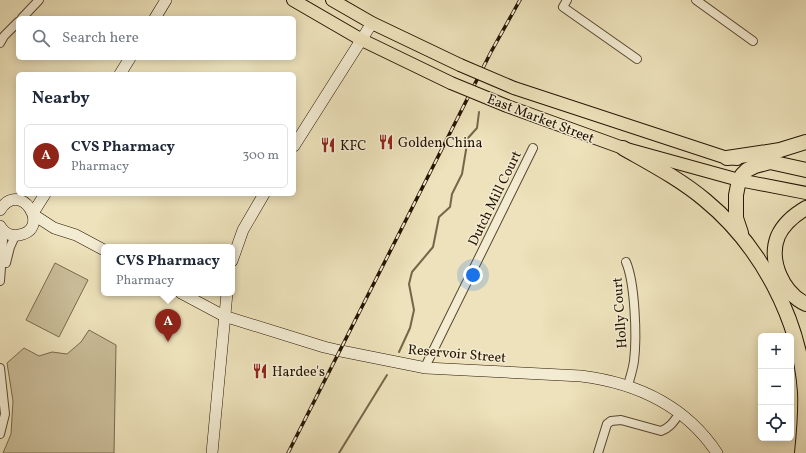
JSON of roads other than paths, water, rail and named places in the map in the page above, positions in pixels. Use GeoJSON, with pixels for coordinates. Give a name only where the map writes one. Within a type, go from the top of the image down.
{"type":"FeatureCollection","features":[{"type":"Feature","properties":{"kind":"highway"},"geometry":{"type":"LineString","coordinates":[[727,158],[780,150],[806,142]]}},
{"type":"Feature","properties":{"kind":"highway"},"geometry":{"type":"LineString","coordinates":[[623,148],[684,184],[706,200],[742,236],[764,270],[780,298],[798,352],[804,392],[805,426],[802,453]]}},
{"type":"Feature","properties":{"kind":"highway"},"geometry":{"type":"LineString","coordinates":[[742,236],[736,218],[736,195],[739,180],[747,170],[770,162]]}},
{"type":"Feature","properties":{"kind":"highway","name":"East Market Street"},"geometry":{"type":"LineString","coordinates":[[770,162],[806,170]]}},
{"type":"Feature","properties":{"kind":"highway"},"geometry":{"type":"LineString","coordinates":[[806,208],[797,213],[786,224],[778,237],[776,252],[777,267],[782,281],[790,293],[806,304]]}},
{"type":"Feature","properties":{"kind":"main road"},"geometry":{"type":"LineString","coordinates":[[156,16],[166,0]]}},
{"type":"Feature","properties":{"kind":"main road","name":"East Market Street"},"geometry":{"type":"LineString","coordinates":[[293,0],[362,40],[451,82],[507,106],[623,148],[739,180],[806,193]]}},
{"type":"Feature","properties":{"kind":"main road","name":"East Market Street"},"geometry":{"type":"LineString","coordinates":[[332,0],[372,23],[460,65],[514,88],[727,158],[770,162]]}},
{"type":"Feature","properties":{"kind":"main road"},"geometry":{"type":"LineString","coordinates":[[296,143],[372,23]]}},
{"type":"Feature","properties":{"kind":"main road"},"geometry":{"type":"LineString","coordinates":[[121,72],[129,60]]}},
{"type":"Feature","properties":{"kind":"main road"},"geometry":{"type":"LineString","coordinates":[[25,202],[34,200],[38,196]]}},
{"type":"Feature","properties":{"kind":"main road"},"geometry":{"type":"LineString","coordinates":[[0,227],[9,235],[15,236],[26,233],[30,229],[34,214],[45,196]]}},
{"type":"Feature","properties":{"kind":"main road"},"geometry":{"type":"LineString","coordinates":[[235,253],[243,230],[263,196]]}},
{"type":"Feature","properties":{"kind":"main road"},"geometry":{"type":"LineString","coordinates":[[2,204],[13,200],[25,202],[34,214],[54,228],[76,235],[101,248]]}},
{"type":"Feature","properties":{"kind":"main road"},"geometry":{"type":"LineString","coordinates":[[30,229],[54,228]]}},
{"type":"Feature","properties":{"kind":"main road","name":"Reservoir Street"},"geometry":{"type":"LineString","coordinates":[[187,296],[224,316],[324,347],[426,368],[582,376],[628,385],[657,398],[680,414],[703,434],[717,453]]}},
{"type":"Feature","properties":{"kind":"main road"},"geometry":{"type":"LineString","coordinates":[[212,453],[227,296]]}},
{"type":"Feature","properties":{"kind":"street"},"geometry":{"type":"LineString","coordinates":[[24,16],[39,0]]}},
{"type":"Feature","properties":{"kind":"street"},"geometry":{"type":"LineString","coordinates":[[567,0],[563,7],[637,59]]}},
{"type":"Feature","properties":{"kind":"street"},"geometry":{"type":"LineString","coordinates":[[696,0],[752,41]]}},
{"type":"Feature","properties":{"kind":"street"},"geometry":{"type":"LineString","coordinates":[[709,0],[709,9]]}},
{"type":"Feature","properties":{"kind":"street"},"geometry":{"type":"LineString","coordinates":[[0,43],[4,36],[16,24]]}},
{"type":"Feature","properties":{"kind":"street","name":"Dutch Mill Court"},"geometry":{"type":"LineString","coordinates":[[426,368],[427,363],[533,148]]}},
{"type":"Feature","properties":{"kind":"street"},"geometry":{"type":"LineString","coordinates":[[0,227],[3,240],[0,281]]}},
{"type":"Feature","properties":{"kind":"street"},"geometry":{"type":"LineString","coordinates":[[0,285],[10,247],[15,236]]}},
{"type":"Feature","properties":{"kind":"street","name":"Holly Court"},"geometry":{"type":"LineString","coordinates":[[626,262],[630,275],[635,338],[634,362],[628,385]]}},
{"type":"Feature","properties":{"kind":"street"},"geometry":{"type":"LineString","coordinates":[[0,368],[5,414],[0,434]]}},
{"type":"Feature","properties":{"kind":"street"},"geometry":{"type":"LineString","coordinates":[[598,453],[607,424],[611,421],[621,420],[661,431],[670,426],[680,414]]}},
{"type":"Feature","properties":{"kind":"waterway"},"geometry":{"type":"LineString","coordinates":[[399,352],[410,328],[414,310],[409,284],[412,272],[433,247],[439,217],[450,207],[452,194],[462,174],[468,138],[477,128],[479,112]]}},
{"type":"Feature","properties":{"kind":"waterway"},"geometry":{"type":"LineString","coordinates":[[339,453],[387,375]]}},
{"type":"Feature","properties":{"kind":"railway"},"geometry":{"type":"LineString","coordinates":[[288,453],[491,52],[520,0]]}},
{"type":"Feature","properties":{"kind":"place","name":"Golden China"},"geometry":{"type":"Point","coordinates":[386,142]}},
{"type":"Feature","properties":{"kind":"place","name":"KFC"},"geometry":{"type":"Point","coordinates":[328,145]}},
{"type":"Feature","properties":{"kind":"place","name":"CVS Pharmacy"},"geometry":{"type":"Point","coordinates":[168,342]}},
{"type":"Feature","properties":{"kind":"place","name":"Hardee's"},"geometry":{"type":"Point","coordinates":[260,371]}}]}
